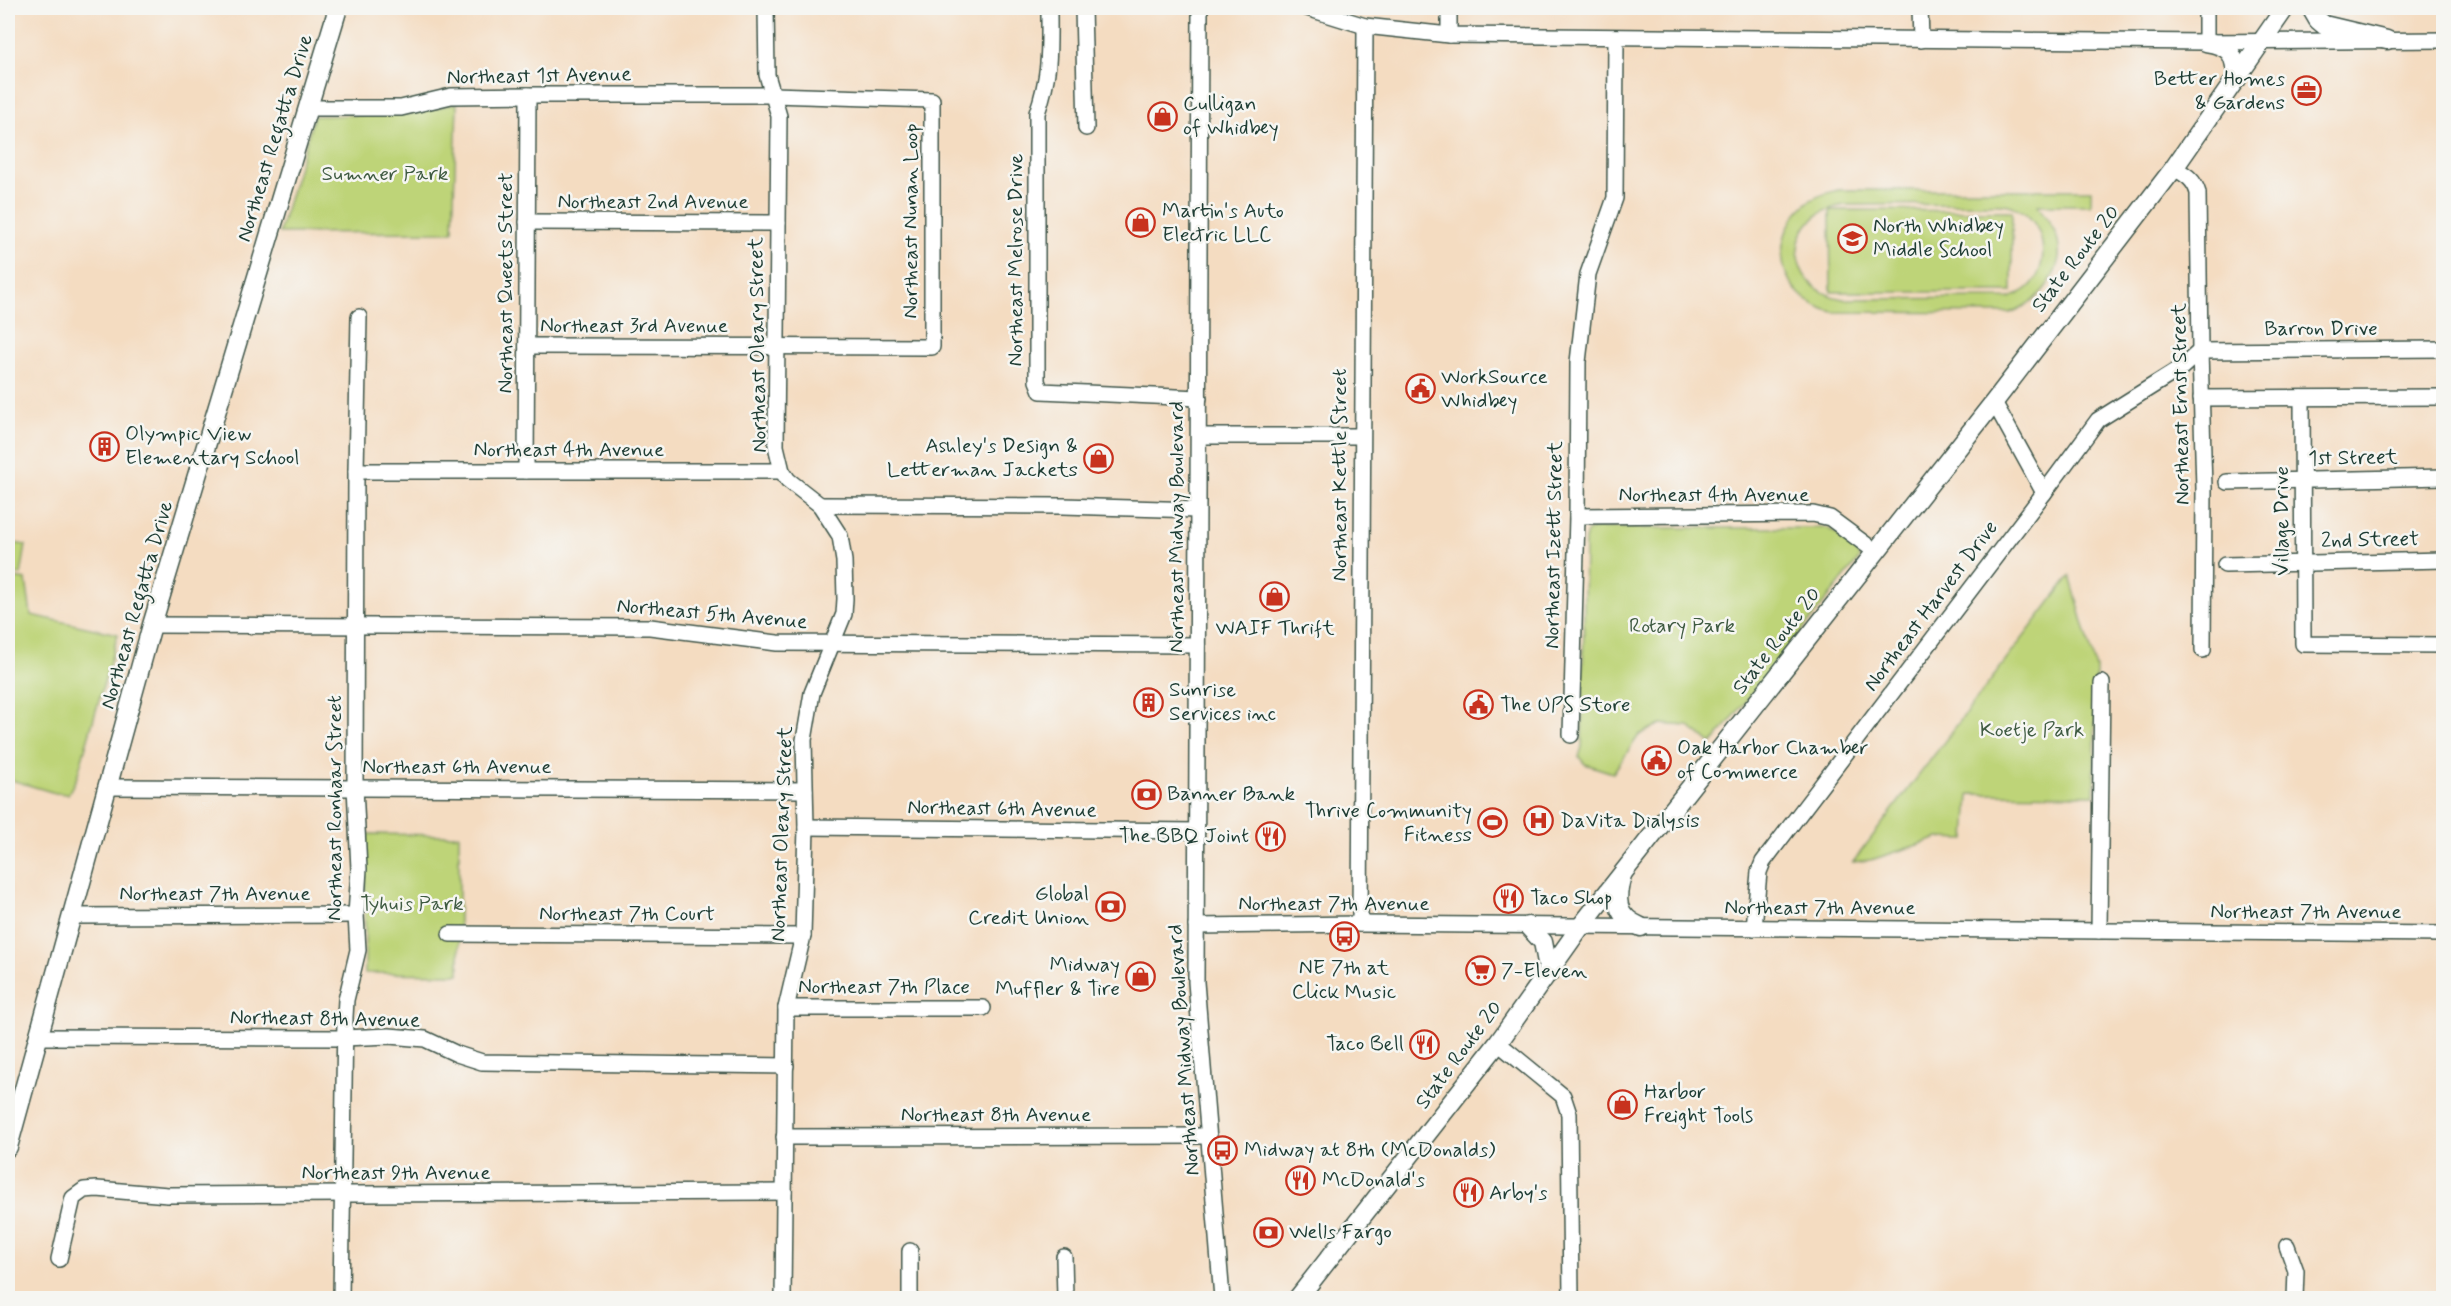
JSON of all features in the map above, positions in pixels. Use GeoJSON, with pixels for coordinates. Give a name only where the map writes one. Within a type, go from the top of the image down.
{"type":"FeatureCollection","features":[{"type":"Feature","properties":{"kind":"main road","name":"Northeast Regatta Drive"},"geometry":{"type":"LineString","coordinates":[[8,1148],[152,626],[338,8]]}},
{"type":"Feature","properties":{"kind":"main road","name":"State Route 20"},"geometry":{"type":"LineString","coordinates":[[1298,1299],[1498,1043],[1581,926],[1994,402],[2174,168],[2285,8]]}},
{"type":"Feature","properties":{"kind":"main road"},"geometry":{"type":"LineString","coordinates":[[2311,8],[2324,25],[2387,40]]}},
{"type":"Feature","properties":{"kind":"main road"},"geometry":{"type":"LineString","coordinates":[[2206,42],[2228,48],[2233,56],[2237,79]]}},
{"type":"Feature","properties":{"kind":"main road"},"geometry":{"type":"LineString","coordinates":[[1623,873],[1619,886],[1620,910],[1623,917],[1641,927]]}},
{"type":"Feature","properties":{"kind":"main road"},"geometry":{"type":"LineString","coordinates":[[1528,926],[1543,942],[1549,973]]}},
{"type":"Feature","properties":{"kind":"street","name":"Northeast Oleary Street"},"geometry":{"type":"LineString","coordinates":[[766,8],[767,75],[779,116],[776,446],[782,471],[788,480],[820,505],[840,537],[843,549],[843,614],[819,670],[807,716],[804,740],[806,827],[803,936],[786,1008],[783,1299]]}},
{"type":"Feature","properties":{"kind":"street","name":"Northeast Melrose Drive"},"geometry":{"type":"LineString","coordinates":[[1049,8],[1049,69],[1037,113],[1037,381],[1041,391],[1199,398]]}},
{"type":"Feature","properties":{"kind":"street"},"geometry":{"type":"LineString","coordinates":[[1083,8],[1086,128]]}},
{"type":"Feature","properties":{"kind":"street","name":"Northeast Midway Boulevard"},"geometry":{"type":"LineString","coordinates":[[1200,8],[1196,982],[1222,1299]]}},
{"type":"Feature","properties":{"kind":"street"},"geometry":{"type":"LineString","coordinates":[[1307,8],[1365,26],[1449,35],[2206,42],[2444,40]]}},
{"type":"Feature","properties":{"kind":"street"},"geometry":{"type":"LineString","coordinates":[[1449,8],[1449,35]]}},
{"type":"Feature","properties":{"kind":"street"},"geometry":{"type":"LineString","coordinates":[[1920,8],[1921,40]]}},
{"type":"Feature","properties":{"kind":"street"},"geometry":{"type":"LineString","coordinates":[[2206,8],[2206,42]]}},
{"type":"Feature","properties":{"kind":"street","name":"Northeast Kettle Street"},"geometry":{"type":"LineString","coordinates":[[1360,924],[1365,26]]}},
{"type":"Feature","properties":{"kind":"street","name":"Northeast Izett Street"},"geometry":{"type":"LineString","coordinates":[[1571,735],[1577,516],[1578,362],[1588,274],[1615,198],[1617,38]]}},
{"type":"Feature","properties":{"kind":"street","name":"Northeast Queets Street"},"geometry":{"type":"LineString","coordinates":[[526,471],[528,95]]}},
{"type":"Feature","properties":{"kind":"street","name":"Northeast 1st Avenue"},"geometry":{"type":"LineString","coordinates":[[308,108],[401,108],[451,96],[773,95]]}},
{"type":"Feature","properties":{"kind":"street","name":"Northeast Nunan Loop"},"geometry":{"type":"LineString","coordinates":[[773,95],[932,100],[932,346],[777,348]]}},
{"type":"Feature","properties":{"kind":"street","name":"Northeast Ernst Street"},"geometry":{"type":"LineString","coordinates":[[2174,168],[2190,177],[2198,193],[2201,398],[2205,488],[2203,650]]}},
{"type":"Feature","properties":{"kind":"street","name":"Northeast 2nd Avenue"},"geometry":{"type":"LineString","coordinates":[[527,222],[778,224]]}},
{"type":"Feature","properties":{"kind":"street","name":"Northeast Ronhaar Street"},"geometry":{"type":"LineString","coordinates":[[341,1299],[344,1038],[346,1000],[354,973],[357,950],[356,915],[359,869],[355,788],[359,317]]}},
{"type":"Feature","properties":{"kind":"street","name":"Northeast 3rd Avenue"},"geometry":{"type":"LineString","coordinates":[[526,346],[777,348]]}},
{"type":"Feature","properties":{"kind":"street","name":"Barron Drive"},"geometry":{"type":"LineString","coordinates":[[2200,351],[2444,349]]}},
{"type":"Feature","properties":{"kind":"street","name":"Northeast Harvest Drive"},"geometry":{"type":"LineString","coordinates":[[1754,928],[1759,872],[1763,862],[2098,420],[2181,368],[2200,351]]}},
{"type":"Feature","properties":{"kind":"street"},"geometry":{"type":"LineString","coordinates":[[2201,398],[2444,398]]}},
{"type":"Feature","properties":{"kind":"street","name":"Village Drive"},"geometry":{"type":"LineString","coordinates":[[2302,398],[2303,644],[2444,645]]}},
{"type":"Feature","properties":{"kind":"street"},"geometry":{"type":"LineString","coordinates":[[1994,402],[2044,493]]}},
{"type":"Feature","properties":{"kind":"street"},"geometry":{"type":"LineString","coordinates":[[1198,436],[1362,436]]}},
{"type":"Feature","properties":{"kind":"street","name":"Northeast 4th Avenue"},"geometry":{"type":"LineString","coordinates":[[356,471],[782,471]]}},
{"type":"Feature","properties":{"kind":"street","name":"1st Street"},"geometry":{"type":"LineString","coordinates":[[2227,483],[2444,477]]}},
{"type":"Feature","properties":{"kind":"street"},"geometry":{"type":"LineString","coordinates":[[820,505],[1063,506],[1197,510]]}},
{"type":"Feature","properties":{"kind":"street","name":"Northeast 4th Avenue"},"geometry":{"type":"LineString","coordinates":[[1577,516],[1813,514],[1830,519],[1876,552]]}},
{"type":"Feature","properties":{"kind":"street","name":"2nd Street"},"geometry":{"type":"LineString","coordinates":[[2225,565],[2444,560]]}},
{"type":"Feature","properties":{"kind":"street","name":"Northeast 5th Avenue"},"geometry":{"type":"LineString","coordinates":[[152,626],[650,627],[777,643],[1197,645]]}},
{"type":"Feature","properties":{"kind":"street"},"geometry":{"type":"LineString","coordinates":[[2099,931],[2102,683]]}},
{"type":"Feature","properties":{"kind":"street","name":"Northeast 6th Avenue"},"geometry":{"type":"LineString","coordinates":[[108,787],[805,790]]}},
{"type":"Feature","properties":{"kind":"street","name":"Northeast 6th Avenue"},"geometry":{"type":"LineString","coordinates":[[806,827],[1197,831]]}},
{"type":"Feature","properties":{"kind":"street","name":"Northeast 7th Avenue"},"geometry":{"type":"LineString","coordinates":[[73,916],[356,915]]}},
{"type":"Feature","properties":{"kind":"street","name":"Northeast 7th Avenue"},"geometry":{"type":"LineString","coordinates":[[1196,926],[1360,924],[2444,934]]}},
{"type":"Feature","properties":{"kind":"street","name":"Northeast 7th Court"},"geometry":{"type":"LineString","coordinates":[[450,934],[803,936]]}},
{"type":"Feature","properties":{"kind":"street","name":"Northeast 7th Place"},"geometry":{"type":"LineString","coordinates":[[786,1008],[983,1008]]}},
{"type":"Feature","properties":{"kind":"street","name":"Northeast 8th Avenue"},"geometry":{"type":"LineString","coordinates":[[39,1037],[344,1038],[389,1036],[425,1039],[457,1054],[482,1062],[786,1066]]}},
{"type":"Feature","properties":{"kind":"street"},"geometry":{"type":"LineString","coordinates":[[1498,1043],[1563,1096],[1567,1104],[1571,1299]]}},
{"type":"Feature","properties":{"kind":"street","name":"Northeast 8th Avenue"},"geometry":{"type":"LineString","coordinates":[[784,1137],[1209,1136]]}},
{"type":"Feature","properties":{"kind":"street","name":"Northeast 9th Avenue"},"geometry":{"type":"LineString","coordinates":[[59,1259],[73,1198],[84,1190],[97,1189],[168,1196],[784,1192]]}},
{"type":"Feature","properties":{"kind":"street"},"geometry":{"type":"LineString","coordinates":[[2287,1246],[2296,1271],[2295,1299]]}},
{"type":"Feature","properties":{"kind":"street"},"geometry":{"type":"LineString","coordinates":[[910,1251],[910,1299]]}},
{"type":"Feature","properties":{"kind":"street"},"geometry":{"type":"LineString","coordinates":[[1064,1257],[1065,1299]]}},
{"type":"Feature","properties":{"kind":"green space","name":"Sumner Park"},"geometry":{"type":"Polygon","coordinates":[[[457,103],[453,232],[279,233],[314,116],[410,114],[457,103]]]}},
{"type":"Feature","properties":{"kind":"green space"},"geometry":{"type":"Polygon","coordinates":[[[1838,190],[2091,190],[2091,205],[2038,205],[2053,228],[2058,242],[2059,255],[2056,268],[2051,280],[2043,290],[2022,307],[2010,313],[1833,312],[1815,305],[1800,295],[1790,281],[1784,266],[1782,250],[1786,233],[1794,217],[1808,202],[1838,190]],[[2006,204],[1845,205],[1825,211],[1810,222],[1801,235],[1798,251],[1800,267],[1809,281],[1823,292],[1843,299],[2009,298],[2028,288],[2039,273],[2043,250],[2041,238],[2037,227],[2021,210],[2006,204]]]}},
{"type":"Feature","properties":{"kind":"green space"},"geometry":{"type":"Polygon","coordinates":[[[1830,210],[2012,211],[2012,292],[1831,292],[1830,210]]]}},
{"type":"Feature","properties":{"kind":"green space","name":"Rotary Park"},"geometry":{"type":"Polygon","coordinates":[[[1597,528],[1827,528],[1856,544],[1859,559],[1712,744],[1688,726],[1660,724],[1639,735],[1613,773],[1585,764],[1579,757],[1582,747],[1585,540],[1587,532],[1597,528]]]}},
{"type":"Feature","properties":{"kind":"green space"},"geometry":{"type":"Polygon","coordinates":[[[8,542],[26,545],[21,575],[8,573],[8,542]]]}},
{"type":"Feature","properties":{"kind":"green space","name":"Koetje Park"},"geometry":{"type":"Polygon","coordinates":[[[2070,576],[2096,668],[2094,795],[1969,794],[1966,839],[1939,838],[1871,860],[1853,862],[2070,576]]]}},
{"type":"Feature","properties":{"kind":"green space"},"geometry":{"type":"Polygon","coordinates":[[[8,577],[26,580],[31,615],[118,634],[77,777],[68,794],[55,793],[8,779],[8,577]]]}},
{"type":"Feature","properties":{"kind":"green space","name":"Tyhuis Park"},"geometry":{"type":"Polygon","coordinates":[[[365,834],[459,835],[459,974],[365,973],[365,834]]]}},
{"type":"Feature","properties":{"kind":"place","name":"Better Homes & Gardens"},"geometry":{"type":"Point","coordinates":[2306,91]}},
{"type":"Feature","properties":{"kind":"place","name":"Culligan of Whidbey"},"geometry":{"type":"Point","coordinates":[1162,116]}},
{"type":"Feature","properties":{"kind":"place","name":"Martin's Auto Electric LLC"},"geometry":{"type":"Point","coordinates":[1141,223]}},
{"type":"Feature","properties":{"kind":"place","name":"North Whidbey Middle School"},"geometry":{"type":"Point","coordinates":[1852,238]}},
{"type":"Feature","properties":{"kind":"place","name":"WorkSource Whidbey"},"geometry":{"type":"Point","coordinates":[1420,389]}},
{"type":"Feature","properties":{"kind":"place","name":"Olympic View Elementary School"},"geometry":{"type":"Point","coordinates":[104,446]}},
{"type":"Feature","properties":{"kind":"place","name":"Ashley's Design & Letterman Jackets"},"geometry":{"type":"Point","coordinates":[1099,458]}},
{"type":"Feature","properties":{"kind":"place","name":"WAIF Thrift"},"geometry":{"type":"Point","coordinates":[1275,597]}},
{"type":"Feature","properties":{"kind":"place","name":"Sunrise Services inc"},"geometry":{"type":"Point","coordinates":[1148,702]}},
{"type":"Feature","properties":{"kind":"place","name":"The UPS Store"},"geometry":{"type":"Point","coordinates":[1479,705]}},
{"type":"Feature","properties":{"kind":"place","name":"Oak Harbor Chamber of Commerce"},"geometry":{"type":"Point","coordinates":[1656,760]}},
{"type":"Feature","properties":{"kind":"place","name":"Banner Bank"},"geometry":{"type":"Point","coordinates":[1146,794]}},
{"type":"Feature","properties":{"kind":"place","name":"DaVita Dialysis"},"geometry":{"type":"Point","coordinates":[1539,821]}},
{"type":"Feature","properties":{"kind":"place","name":"Thrive Community Fitness"},"geometry":{"type":"Point","coordinates":[1493,823]}},
{"type":"Feature","properties":{"kind":"place","name":"The BBQ Joint"},"geometry":{"type":"Point","coordinates":[1270,836]}},
{"type":"Feature","properties":{"kind":"place","name":"Taco Shop"},"geometry":{"type":"Point","coordinates":[1509,898]}},
{"type":"Feature","properties":{"kind":"place","name":"Global Credit Union"},"geometry":{"type":"Point","coordinates":[1110,906]}},
{"type":"Feature","properties":{"kind":"place","name":"NE 7th at Click Music"},"geometry":{"type":"Point","coordinates":[1344,937]}},
{"type":"Feature","properties":{"kind":"place","name":"7-Eleven"},"geometry":{"type":"Point","coordinates":[1480,971]}},
{"type":"Feature","properties":{"kind":"place","name":"Midway Muffler & Tire"},"geometry":{"type":"Point","coordinates":[1141,977]}},
{"type":"Feature","properties":{"kind":"place","name":"Taco Bell"},"geometry":{"type":"Point","coordinates":[1425,1044]}},
{"type":"Feature","properties":{"kind":"place","name":"Harbor Freight Tools"},"geometry":{"type":"Point","coordinates":[1623,1104]}},
{"type":"Feature","properties":{"kind":"place","name":"Midway at 8th (McDonalds)"},"geometry":{"type":"Point","coordinates":[1223,1150]}},
{"type":"Feature","properties":{"kind":"place","name":"McDonald's"},"geometry":{"type":"Point","coordinates":[1301,1180]}},
{"type":"Feature","properties":{"kind":"place","name":"Arby's"},"geometry":{"type":"Point","coordinates":[1468,1193]}},
{"type":"Feature","properties":{"kind":"place","name":"Wells Fargo"},"geometry":{"type":"Point","coordinates":[1268,1232]}}]}
